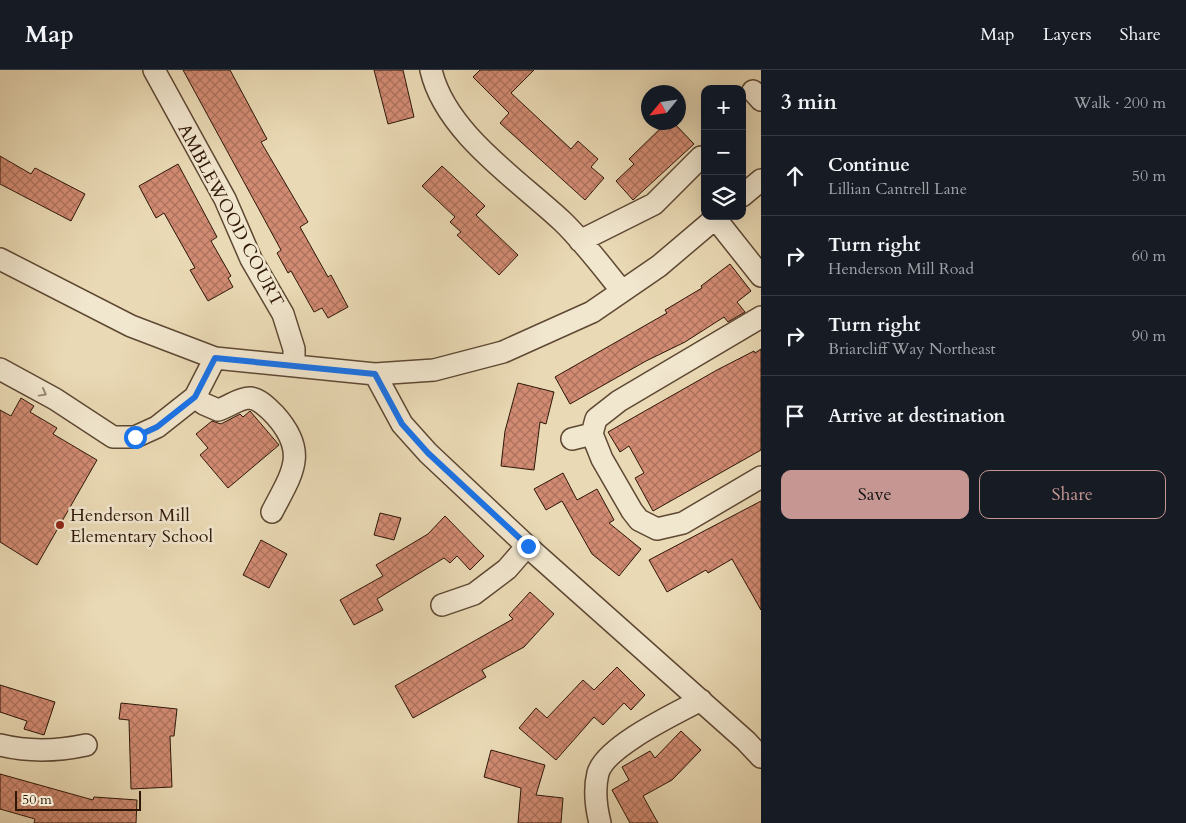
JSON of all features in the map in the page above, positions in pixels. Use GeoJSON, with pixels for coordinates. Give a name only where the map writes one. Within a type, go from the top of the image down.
{"type":"FeatureCollection","features":[{"type":"Feature","properties":{"kind":"street","name":"AMBLEWOOD COURT"},"geometry":{"type":"LineString","coordinates":[[154,70],[225,199],[251,259],[282,314],[294,349],[294,364]]}},
{"type":"Feature","properties":{"kind":"street"},"geometry":{"type":"LineString","coordinates":[[436,73],[436,91],[451,116],[472,139],[564,223],[622,290]]}},
{"type":"Feature","properties":{"kind":"street"},"geometry":{"type":"LineString","coordinates":[[580,241],[654,204],[701,157]]}},
{"type":"Feature","properties":{"kind":"street"},"geometry":{"type":"LineString","coordinates":[[746,193],[761,180]]}},
{"type":"Feature","properties":{"kind":"street"},"geometry":{"type":"LineString","coordinates":[[0,259],[131,326],[215,358],[294,364],[375,374],[434,370],[503,352],[592,312],[659,266],[713,220]]}},
{"type":"Feature","properties":{"kind":"street"},"geometry":{"type":"LineString","coordinates":[[719,220],[761,276]]}},
{"type":"Feature","properties":{"kind":"street"},"geometry":{"type":"LineString","coordinates":[[761,317],[619,401],[596,419],[582,436],[602,459],[639,520],[658,529],[683,522],[761,478]]}},
{"type":"Feature","properties":{"kind":"street"},"geometry":{"type":"LineString","coordinates":[[0,369],[55,399],[113,437],[135,437],[157,427],[195,397],[215,358]]}},
{"type":"Feature","properties":{"kind":"street"},"geometry":{"type":"LineString","coordinates":[[375,374],[402,424],[428,453],[761,757]]}},
{"type":"Feature","properties":{"kind":"street"},"geometry":{"type":"LineString","coordinates":[[195,397],[204,404],[218,410],[239,400],[251,398],[262,402],[290,434],[296,450],[294,470],[272,512]]}},
{"type":"Feature","properties":{"kind":"street"},"geometry":{"type":"LineString","coordinates":[[442,605],[474,594],[507,569],[528,546]]}},
{"type":"Feature","properties":{"kind":"street"},"geometry":{"type":"LineString","coordinates":[[600,823],[596,806],[594,769],[615,749],[700,700]]}},
{"type":"Feature","properties":{"kind":"street"},"geometry":{"type":"LineString","coordinates":[[0,745],[12,748],[62,750],[86,745]]}},
{"type":"Feature","properties":{"kind":"building"},"geometry":{"type":"Polygon","coordinates":[[[183,70],[230,70],[267,139],[261,142],[308,222],[300,227],[328,277],[331,275],[348,307],[328,318],[322,308],[314,312],[291,271],[288,273],[277,253],[281,250],[183,70]]]}},
{"type":"Feature","properties":{"kind":"building"},"geometry":{"type":"Polygon","coordinates":[[[374,70],[403,70],[414,117],[388,124],[374,70]]]}},
{"type":"Feature","properties":{"kind":"building"},"geometry":{"type":"Polygon","coordinates":[[[480,70],[534,70],[511,93],[571,149],[578,141],[598,159],[591,167],[604,178],[585,200],[500,123],[509,113],[473,77],[480,70]]]}},
{"type":"Feature","properties":{"kind":"building"},"geometry":{"type":"Polygon","coordinates":[[[659,130],[681,130],[694,144],[633,200],[616,181],[634,164],[629,159],[659,130]]]}},
{"type":"Feature","properties":{"kind":"building"},"geometry":{"type":"Polygon","coordinates":[[[0,156],[31,174],[35,168],[85,194],[71,221],[0,184],[0,156]]]}},
{"type":"Feature","properties":{"kind":"building"},"geometry":{"type":"Polygon","coordinates":[[[178,164],[217,237],[211,241],[231,276],[228,278],[233,287],[208,301],[190,270],[195,268],[164,213],[156,218],[139,186],[178,164]]]}},
{"type":"Feature","properties":{"kind":"building"},"geometry":{"type":"Polygon","coordinates":[[[442,166],[485,206],[476,215],[518,255],[499,275],[457,235],[461,232],[450,222],[455,217],[422,186],[442,166]]]}},
{"type":"Feature","properties":{"kind":"building"},"geometry":{"type":"Polygon","coordinates":[[[730,264],[751,291],[737,302],[745,312],[728,322],[724,317],[685,342],[646,361],[570,404],[555,377],[667,313],[665,310],[702,288],[701,286],[730,264]]]}},
{"type":"Feature","properties":{"kind":"building"},"geometry":{"type":"Polygon","coordinates":[[[761,349],[761,450],[653,511],[635,478],[644,473],[629,446],[620,452],[608,432],[717,370],[761,349]]]}},
{"type":"Feature","properties":{"kind":"building"},"geometry":{"type":"Polygon","coordinates":[[[518,383],[554,392],[546,424],[540,422],[534,470],[501,466],[505,431],[518,383]]]}},
{"type":"Feature","properties":{"kind":"building"},"geometry":{"type":"Polygon","coordinates":[[[21,398],[34,406],[30,412],[57,428],[53,434],[97,460],[37,565],[0,542],[0,410],[11,416],[21,398]]]}},
{"type":"Feature","properties":{"kind":"building"},"geometry":{"type":"Polygon","coordinates":[[[250,411],[279,445],[228,488],[200,455],[208,448],[196,434],[212,421],[221,424],[240,414],[243,417],[250,411]]]}},
{"type":"Feature","properties":{"kind":"building"},"geometry":{"type":"Polygon","coordinates":[[[563,473],[577,500],[597,489],[614,520],[609,523],[641,549],[619,576],[592,554],[562,501],[546,510],[534,489],[563,473]]]}},
{"type":"Feature","properties":{"kind":"building"},"geometry":{"type":"Polygon","coordinates":[[[761,501],[761,610],[732,559],[708,573],[706,570],[667,592],[649,560],[761,501]]]}},
{"type":"Feature","properties":{"kind":"building"},"geometry":{"type":"Polygon","coordinates":[[[380,513],[401,518],[394,540],[374,535],[380,513]]]}},
{"type":"Feature","properties":{"kind":"building"},"geometry":{"type":"Polygon","coordinates":[[[445,516],[484,556],[470,570],[457,556],[450,563],[444,558],[377,599],[383,610],[354,625],[340,600],[383,576],[376,565],[428,534],[445,516]]]}},
{"type":"Feature","properties":{"kind":"building"},"geometry":{"type":"Polygon","coordinates":[[[261,540],[287,554],[269,588],[243,575],[261,540]]]}},
{"type":"Feature","properties":{"kind":"building"},"geometry":{"type":"Polygon","coordinates":[[[530,592],[554,614],[524,647],[482,670],[486,677],[413,718],[395,686],[513,619],[509,615],[530,592]]]}},
{"type":"Feature","properties":{"kind":"building"},"geometry":{"type":"Polygon","coordinates":[[[617,667],[645,695],[631,710],[624,703],[603,725],[594,717],[556,760],[519,728],[536,708],[547,718],[583,680],[594,690],[617,667]]]}},
{"type":"Feature","properties":{"kind":"building"},"geometry":{"type":"Polygon","coordinates":[[[0,685],[55,702],[44,735],[24,729],[27,721],[0,712],[0,685]]]}},
{"type":"Feature","properties":{"kind":"building"},"geometry":{"type":"Polygon","coordinates":[[[121,703],[177,709],[174,736],[170,736],[172,787],[131,789],[129,720],[119,719],[121,703]]]}},
{"type":"Feature","properties":{"kind":"building"},"geometry":{"type":"Polygon","coordinates":[[[681,731],[701,750],[672,780],[643,796],[658,823],[630,823],[612,790],[629,780],[622,767],[650,751],[655,758],[681,731]]]}},
{"type":"Feature","properties":{"kind":"building"},"geometry":{"type":"Polygon","coordinates":[[[491,750],[545,765],[536,795],[563,798],[561,823],[518,823],[521,788],[484,777],[491,750]]]}},
{"type":"Feature","properties":{"kind":"building"},"geometry":{"type":"Polygon","coordinates":[[[0,774],[93,800],[94,797],[137,800],[136,823],[34,823],[35,819],[0,809],[0,774]]]}},
{"type":"Feature","properties":{"kind":"place","name":"Henderson Mill Elementary School"},"geometry":{"type":"Point","coordinates":[60,525]}},
{"type":"Feature","properties":{"kind":"route"},"geometry":{"type":"LineString","coordinates":[[135,437],[157,427],[195,397],[215,358],[294,364],[375,374],[402,424],[428,453],[528,546]]}}]}
